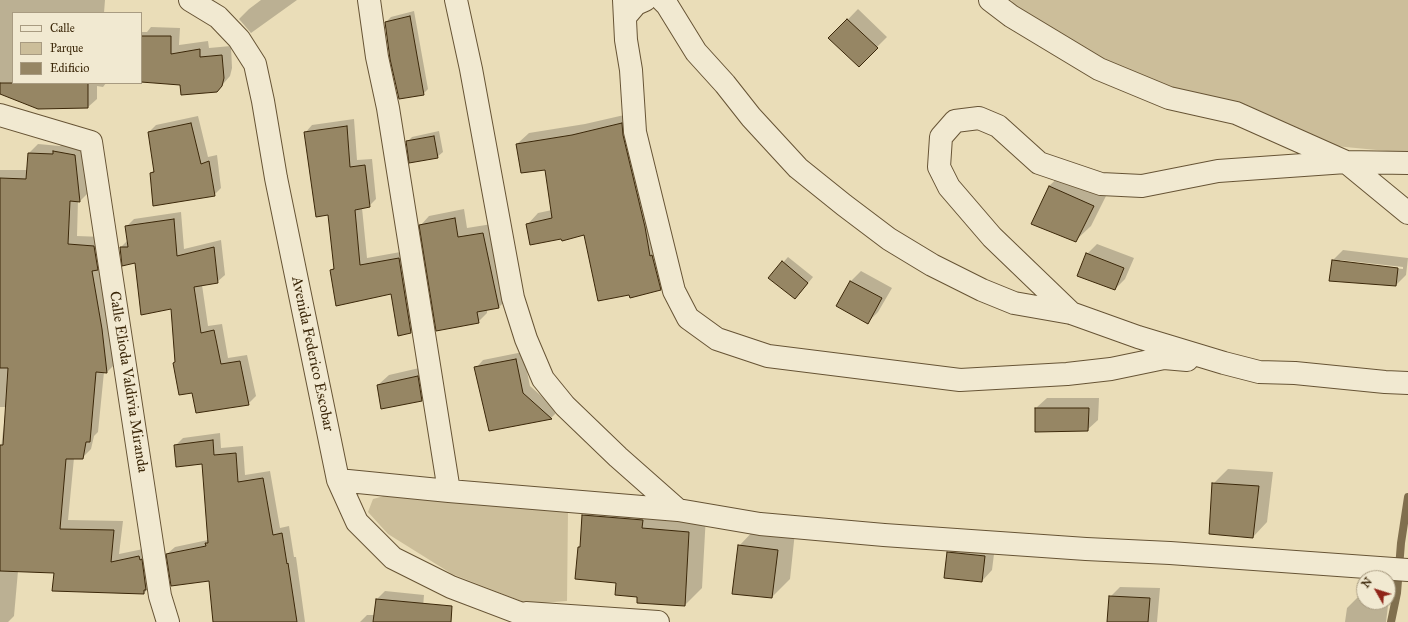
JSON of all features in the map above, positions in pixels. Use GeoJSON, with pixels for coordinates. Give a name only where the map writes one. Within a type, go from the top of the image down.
{"type":"FeatureCollection","features":[{"type":"Feature","properties":{"kind":"street","name":"Avenida Federico Escobar"},"geometry":{"type":"LineString","coordinates":[[190,0],[218,17],[239,39],[255,64],[276,178],[338,480],[357,522],[393,558],[451,587],[543,622]]}},
{"type":"Feature","properties":{"kind":"street"},"geometry":{"type":"LineString","coordinates":[[369,0],[377,57],[388,108],[448,491]]}},
{"type":"Feature","properties":{"kind":"street"},"geometry":{"type":"LineString","coordinates":[[456,0],[471,69],[514,298],[526,339],[540,373],[543,379],[565,406],[618,457],[678,510]]}},
{"type":"Feature","properties":{"kind":"street"},"geometry":{"type":"LineString","coordinates":[[645,0],[625,9],[626,40],[631,70],[635,132],[674,291],[688,318],[717,339],[768,356],[960,380],[1074,373],[1111,369],[1164,358],[1224,363]]}},
{"type":"Feature","properties":{"kind":"street"},"geometry":{"type":"LineString","coordinates":[[990,0],[1099,69],[1169,98],[1236,113],[1346,162],[1408,213]]}},
{"type":"Feature","properties":{"kind":"street"},"geometry":{"type":"LineString","coordinates":[[662,2],[696,52],[725,84],[751,117],[798,168],[844,206],[889,239],[932,265],[1014,304],[1071,313],[1138,337],[1259,372],[1295,372],[1385,382],[1408,383]]}},
{"type":"Feature","properties":{"kind":"street","name":"Calle Elioda Valdivia Miranda"},"geometry":{"type":"LineString","coordinates":[[0,116],[91,142],[160,596],[168,622]]}},
{"type":"Feature","properties":{"kind":"street"},"geometry":{"type":"LineString","coordinates":[[1071,313],[992,237],[949,187],[939,167],[940,137],[955,122],[979,118],[998,126],[1039,163],[1101,184],[1142,186],[1218,171],[1346,162],[1408,164]]}},
{"type":"Feature","properties":{"kind":"street"},"geometry":{"type":"LineString","coordinates":[[338,480],[448,491],[678,510],[760,524],[846,532],[1086,549],[1170,552],[1408,570]]}},
{"type":"Feature","properties":{"kind":"street"},"geometry":{"type":"LineString","coordinates":[[521,613],[658,622]]}},
{"type":"Feature","properties":{"kind":"green space"},"geometry":{"type":"Polygon","coordinates":[[[1011,0],[1408,0],[1408,153],[1335,146],[1158,86],[1077,48],[1019,10],[1011,0]]]}},
{"type":"Feature","properties":{"kind":"green space"},"geometry":{"type":"Polygon","coordinates":[[[391,494],[568,510],[567,601],[529,604],[452,574],[388,534],[368,512],[373,499],[391,494]]]}},
{"type":"Feature","properties":{"kind":"building"},"geometry":{"type":"Polygon","coordinates":[[[410,16],[424,95],[399,99],[390,59],[385,22],[410,16]]]}},
{"type":"Feature","properties":{"kind":"building"},"geometry":{"type":"Polygon","coordinates":[[[847,19],[878,48],[859,67],[828,38],[847,19]]]}},
{"type":"Feature","properties":{"kind":"building"},"geometry":{"type":"Polygon","coordinates":[[[142,36],[171,36],[171,54],[200,49],[200,57],[222,55],[224,78],[222,86],[217,92],[181,95],[180,85],[142,82],[142,36]]]}},
{"type":"Feature","properties":{"kind":"building"},"geometry":{"type":"Polygon","coordinates":[[[0,83],[88,84],[88,108],[38,109],[0,94],[0,83]]]}},
{"type":"Feature","properties":{"kind":"building"},"geometry":{"type":"Polygon","coordinates":[[[191,123],[201,164],[209,161],[215,196],[153,206],[150,173],[154,172],[148,132],[191,123]]]}},
{"type":"Feature","properties":{"kind":"building"},"geometry":{"type":"Polygon","coordinates":[[[622,123],[623,135],[645,227],[650,256],[652,255],[661,290],[630,298],[629,295],[598,301],[584,235],[562,241],[561,239],[530,245],[526,224],[552,218],[545,170],[521,173],[516,144],[572,135],[622,123]]]}},
{"type":"Feature","properties":{"kind":"building"},"geometry":{"type":"Polygon","coordinates":[[[347,126],[350,167],[365,165],[370,207],[355,210],[360,265],[399,258],[411,333],[398,336],[391,294],[336,306],[330,270],[334,269],[328,215],[316,217],[304,132],[347,126]]]}},
{"type":"Feature","properties":{"kind":"building"},"geometry":{"type":"Polygon","coordinates":[[[434,136],[438,158],[409,163],[406,141],[434,136]]]}},
{"type":"Feature","properties":{"kind":"building"},"geometry":{"type":"Polygon","coordinates":[[[53,151],[75,155],[80,202],[70,201],[68,244],[94,246],[98,270],[92,271],[102,329],[107,373],[96,372],[90,442],[86,442],[83,459],[66,459],[60,529],[114,530],[111,562],[139,556],[140,560],[142,559],[146,590],[144,590],[144,594],[52,591],[54,573],[0,571],[0,445],[3,445],[8,368],[0,368],[0,178],[26,179],[28,153],[53,154],[53,151]]]}},
{"type":"Feature","properties":{"kind":"building"},"geometry":{"type":"Polygon","coordinates":[[[1049,186],[1094,206],[1076,242],[1031,224],[1049,186]]]}},
{"type":"Feature","properties":{"kind":"building"},"geometry":{"type":"Polygon","coordinates":[[[455,218],[458,237],[483,233],[499,308],[477,312],[479,323],[436,331],[419,225],[455,218]]]}},
{"type":"Feature","properties":{"kind":"building"},"geometry":{"type":"Polygon","coordinates":[[[174,219],[177,256],[214,247],[218,283],[194,287],[201,333],[214,330],[221,364],[240,361],[249,405],[196,413],[192,393],[179,395],[173,363],[175,362],[171,309],[141,315],[135,263],[122,266],[120,247],[128,247],[125,226],[174,219]]]}},
{"type":"Feature","properties":{"kind":"building"},"geometry":{"type":"Polygon","coordinates":[[[1086,253],[1124,268],[1115,290],[1077,276],[1086,253]]]}},
{"type":"Feature","properties":{"kind":"building"},"geometry":{"type":"Polygon","coordinates":[[[1332,260],[1398,268],[1396,286],[1329,281],[1332,260]]]}},
{"type":"Feature","properties":{"kind":"building"},"geometry":{"type":"Polygon","coordinates":[[[782,261],[808,283],[795,299],[768,278],[782,261]]]}},
{"type":"Feature","properties":{"kind":"building"},"geometry":{"type":"Polygon","coordinates":[[[850,281],[882,298],[868,324],[836,306],[850,281]]]}},
{"type":"Feature","properties":{"kind":"building"},"geometry":{"type":"Polygon","coordinates":[[[516,359],[523,393],[552,419],[489,431],[474,367],[516,359]]]}},
{"type":"Feature","properties":{"kind":"building"},"geometry":{"type":"Polygon","coordinates":[[[418,376],[422,401],[381,409],[377,385],[418,376]]]}},
{"type":"Feature","properties":{"kind":"building"},"geometry":{"type":"Polygon","coordinates":[[[1035,408],[1089,408],[1088,431],[1035,432],[1035,408]]]}},
{"type":"Feature","properties":{"kind":"building"},"geometry":{"type":"Polygon","coordinates":[[[213,440],[214,455],[236,453],[238,482],[263,478],[273,535],[282,533],[297,622],[213,622],[209,581],[171,586],[166,554],[206,546],[205,543],[208,543],[202,464],[176,467],[174,445],[213,440]]]}},
{"type":"Feature","properties":{"kind":"building"},"geometry":{"type":"Polygon","coordinates":[[[1212,483],[1259,486],[1253,538],[1209,534],[1212,483]]]}},
{"type":"Feature","properties":{"kind":"building"},"geometry":{"type":"Polygon","coordinates":[[[582,515],[643,520],[642,528],[689,532],[685,606],[637,603],[637,597],[615,595],[616,583],[575,579],[578,547],[580,547],[582,515]]]}},
{"type":"Feature","properties":{"kind":"building"},"geometry":{"type":"Polygon","coordinates":[[[738,545],[778,550],[772,598],[732,594],[738,545]]]}},
{"type":"Feature","properties":{"kind":"building"},"geometry":{"type":"Polygon","coordinates":[[[947,552],[985,556],[982,582],[944,578],[947,552]]]}},
{"type":"Feature","properties":{"kind":"building"},"geometry":{"type":"Polygon","coordinates":[[[1109,596],[1150,598],[1148,622],[1107,622],[1109,596]]]}},
{"type":"Feature","properties":{"kind":"building"},"geometry":{"type":"Polygon","coordinates":[[[376,599],[452,606],[451,622],[373,622],[376,599]]]}},
{"type":"Feature","properties":{"kind":"waterway"},"geometry":{"type":"LineString","coordinates":[[1391,622],[1397,593],[1401,543],[1408,497]]}}]}
